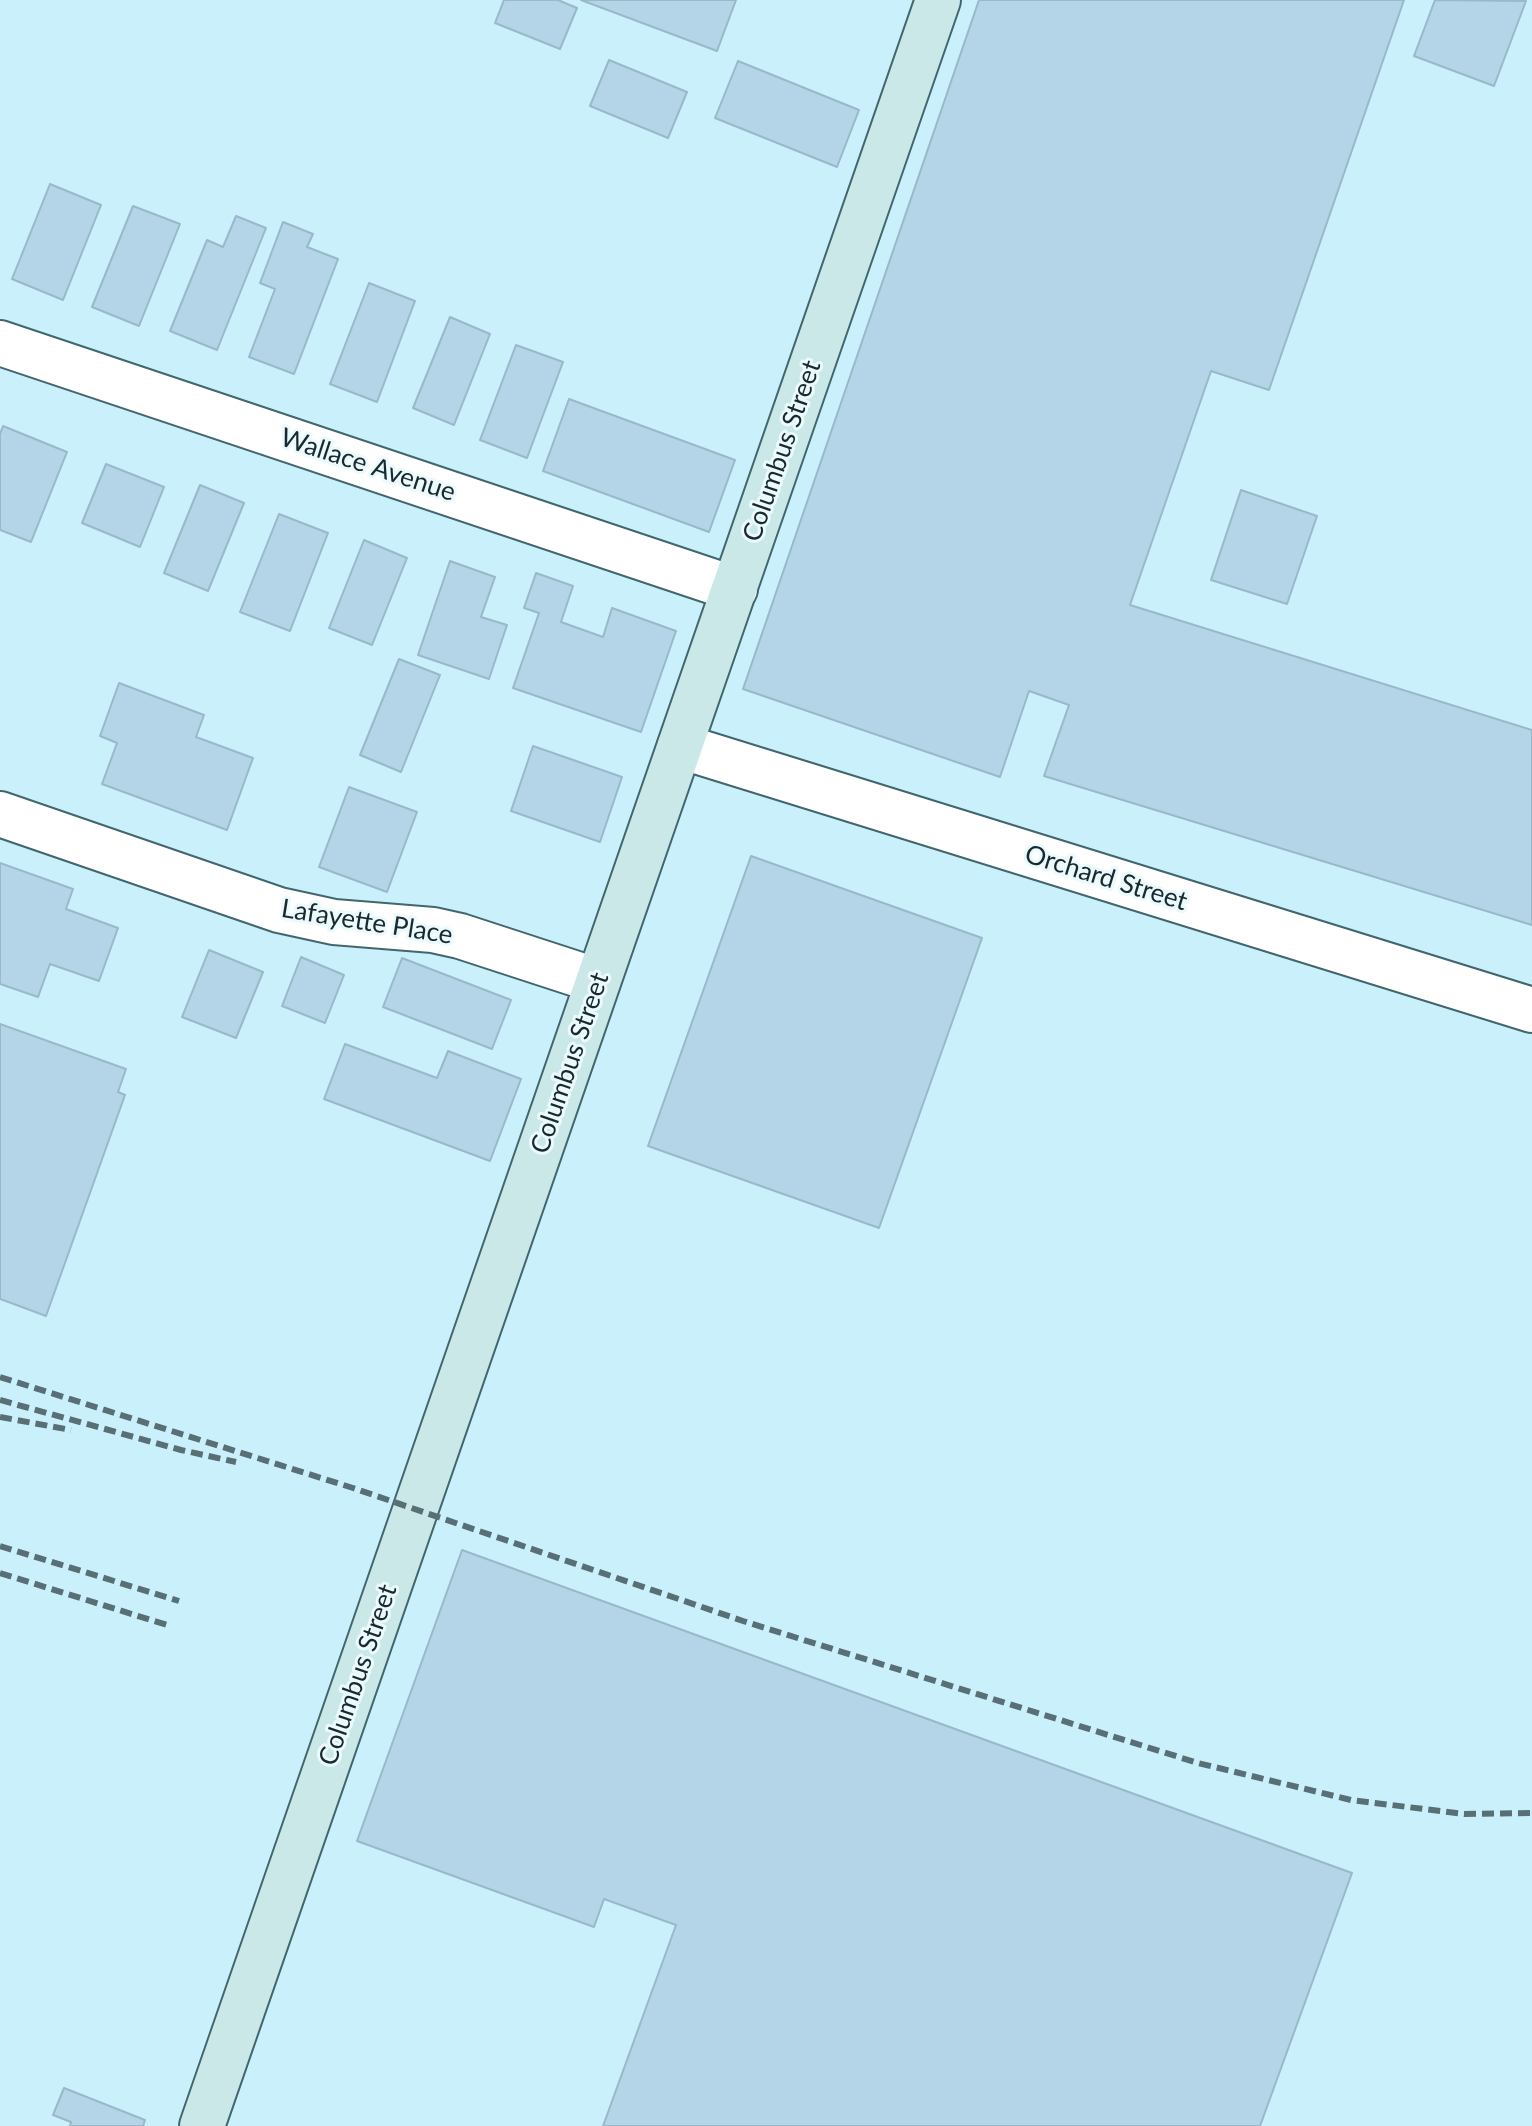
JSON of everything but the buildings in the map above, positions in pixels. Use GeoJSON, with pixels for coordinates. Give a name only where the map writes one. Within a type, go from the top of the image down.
{"type":"FeatureCollection","features":[{"type":"Feature","properties":{"kind":"street","name":"Columbus Street"},"geometry":{"type":"LineString","coordinates":[[202,2126],[938,0]]}},
{"type":"Feature","properties":{"kind":"street","name":"Wallace Avenue"},"geometry":{"type":"LineString","coordinates":[[0,343],[735,589]]}},
{"type":"Feature","properties":{"kind":"street","name":"Orchard Street"},"geometry":{"type":"LineString","coordinates":[[680,746],[1532,1010]]}},
{"type":"Feature","properties":{"kind":"street","name":"Lafayette Place"},"geometry":{"type":"LineString","coordinates":[[0,814],[279,910],[334,922],[433,930],[460,936],[598,981]]}},
{"type":"Feature","properties":{"kind":"railway"},"geometry":{"type":"LineString","coordinates":[[0,1377],[353,1488],[743,1621],[1198,1763],[1351,1800],[1464,1814],[1532,1813]]}},
{"type":"Feature","properties":{"kind":"railway"},"geometry":{"type":"LineString","coordinates":[[0,1400],[236,1462]]}},
{"type":"Feature","properties":{"kind":"railway"},"geometry":{"type":"LineString","coordinates":[[0,1417],[71,1430]]}},
{"type":"Feature","properties":{"kind":"railway"},"geometry":{"type":"LineString","coordinates":[[0,1546],[179,1601]]}},
{"type":"Feature","properties":{"kind":"railway"},"geometry":{"type":"LineString","coordinates":[[0,1573],[167,1625]]}}]}
